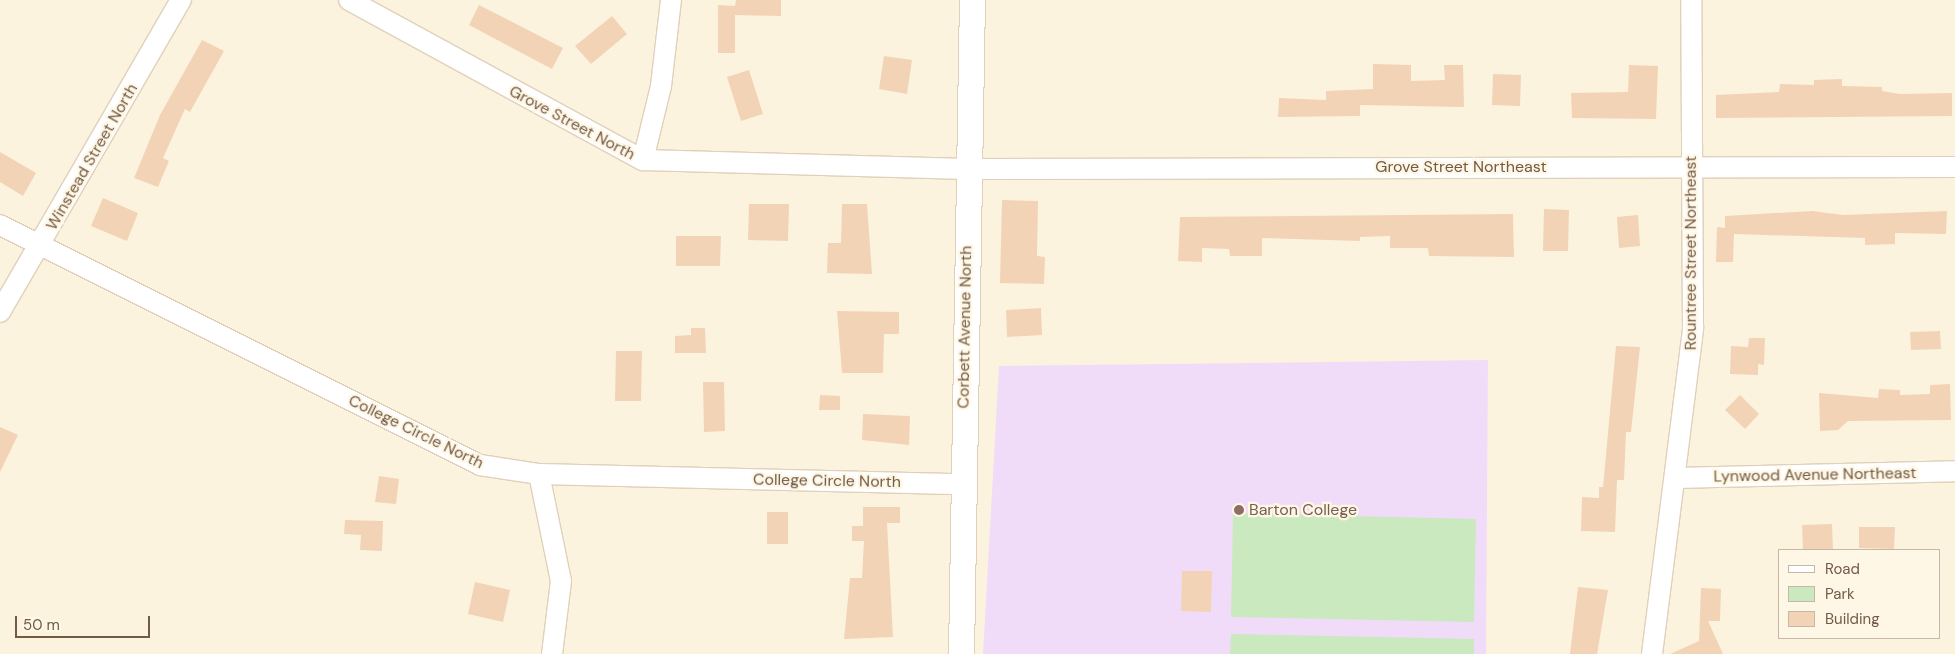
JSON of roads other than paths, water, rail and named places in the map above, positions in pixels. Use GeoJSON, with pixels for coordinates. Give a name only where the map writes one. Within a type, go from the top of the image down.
{"type":"FeatureCollection","features":[{"type":"Feature","properties":{"kind":"street","name":"Winstead Street North"},"geometry":{"type":"LineString","coordinates":[[0,312],[181,0]]}},
{"type":"Feature","properties":{"kind":"street"},"geometry":{"type":"LineString","coordinates":[[643,160],[661,86],[671,0]]}},
{"type":"Feature","properties":{"kind":"street","name":"Corbett Avenue North"},"geometry":{"type":"LineString","coordinates":[[961,654],[967,169],[972,0]]}},
{"type":"Feature","properties":{"kind":"street","name":"Rountree Street Northeast"},"geometry":{"type":"LineString","coordinates":[[1652,654],[1693,328],[1691,0]]}},
{"type":"Feature","properties":{"kind":"street","name":"Grove Street North"},"geometry":{"type":"LineString","coordinates":[[359,3],[643,160],[967,169]]}},
{"type":"Feature","properties":{"kind":"street","name":"Grove Street Northeast"},"geometry":{"type":"LineString","coordinates":[[967,169],[1955,167]]}},
{"type":"Feature","properties":{"kind":"street","name":"College Circle North"},"geometry":{"type":"LineString","coordinates":[[0,225],[39,247],[480,465],[539,474],[962,484]]}},
{"type":"Feature","properties":{"kind":"street","name":"Lynwood Avenue Northeast"},"geometry":{"type":"LineString","coordinates":[[1675,478],[1955,471]]}},
{"type":"Feature","properties":{"kind":"street"},"geometry":{"type":"LineString","coordinates":[[539,474],[562,581],[552,654]]}},
{"type":"Feature","properties":{"kind":"place","name":"Barton College"},"geometry":{"type":"Point","coordinates":[1239,510]}}]}
